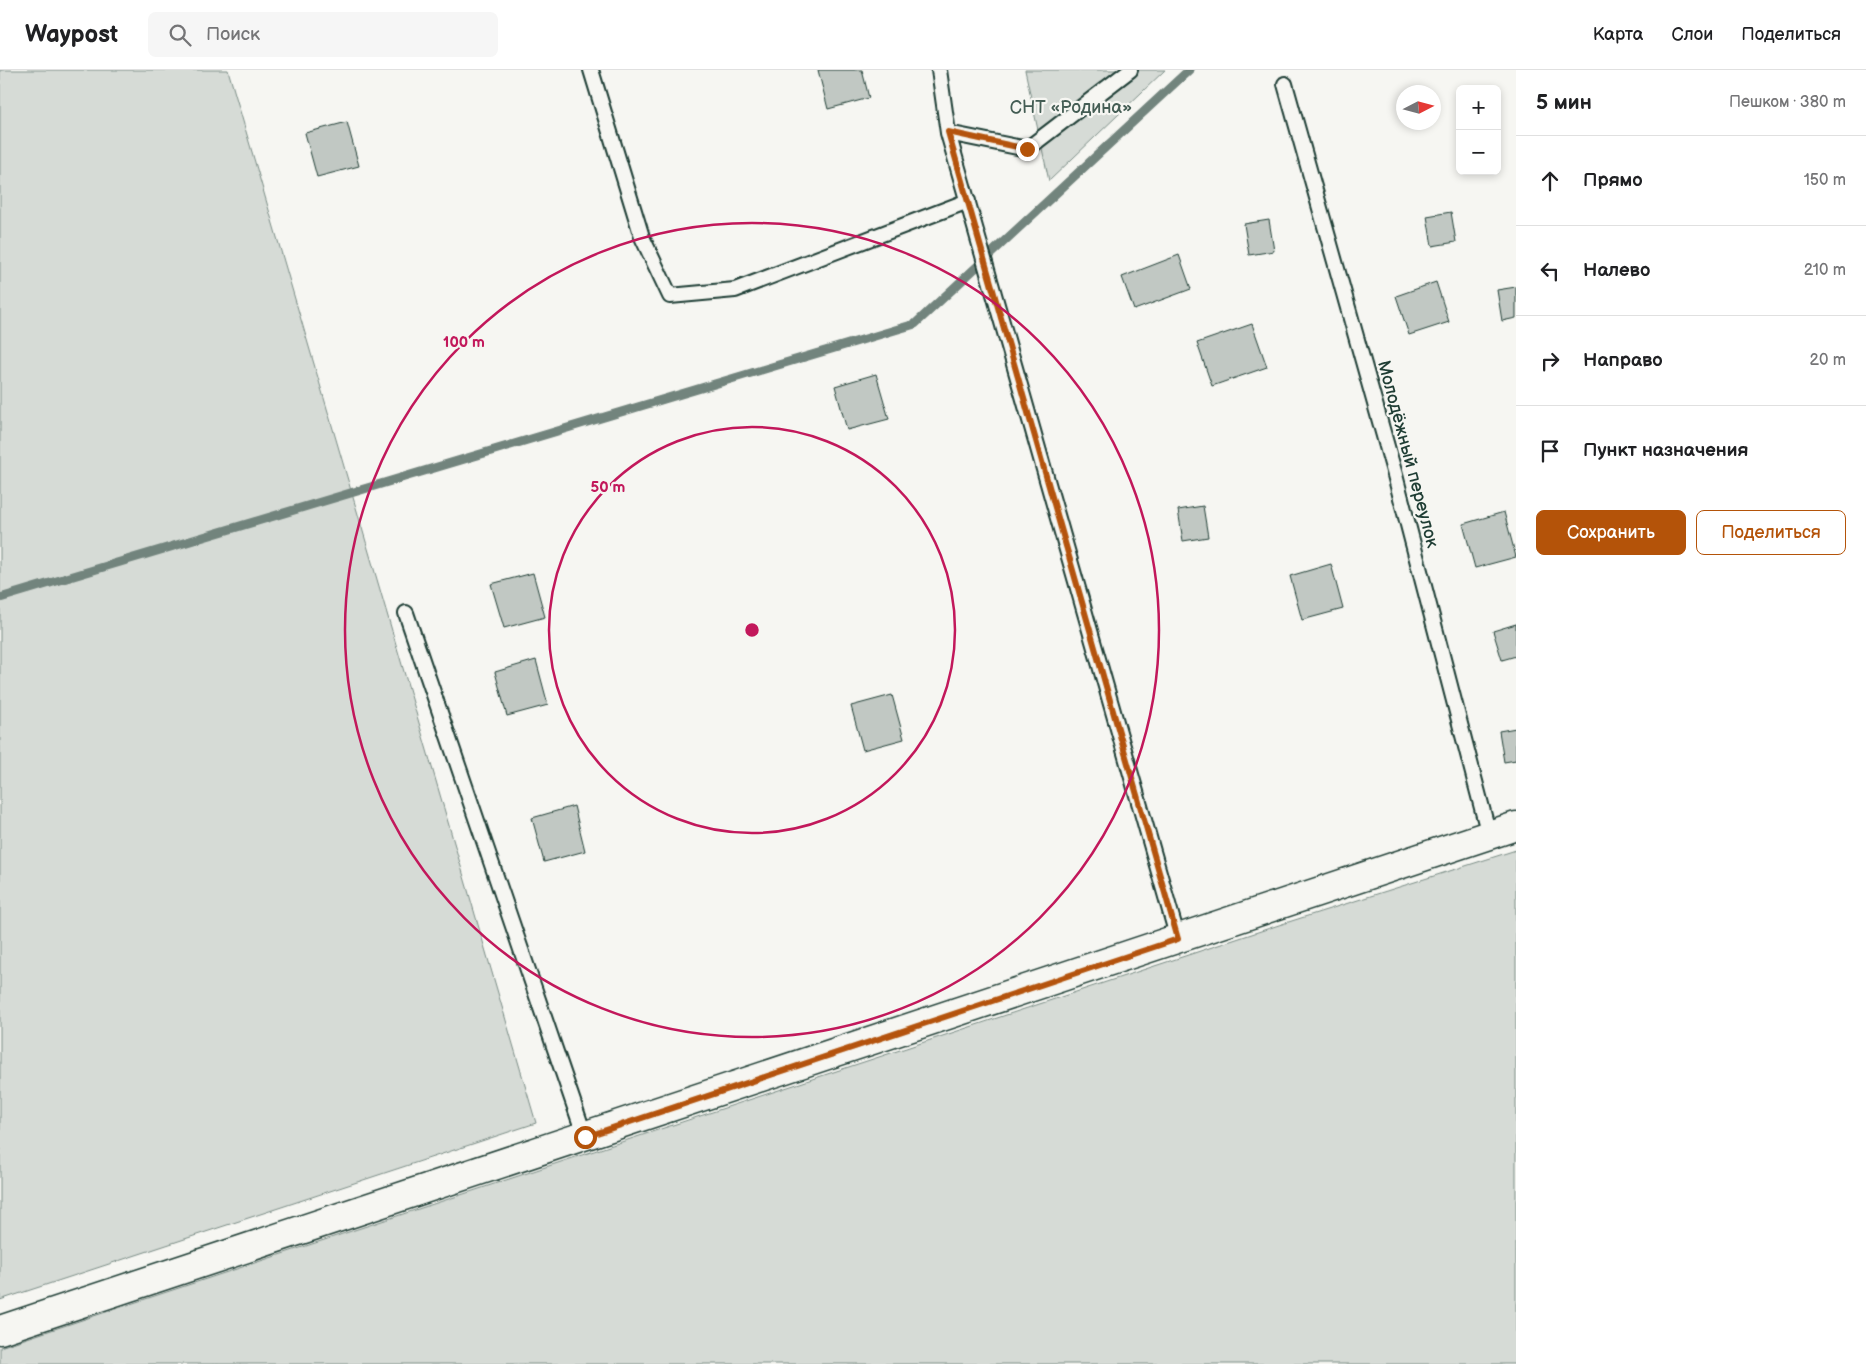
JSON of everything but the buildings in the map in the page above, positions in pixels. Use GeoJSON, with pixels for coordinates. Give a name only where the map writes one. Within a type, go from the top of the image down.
{"type":"FeatureCollection","features":[{"type":"Feature","properties":{"kind":"street"},"geometry":{"type":"LineString","coordinates":[[0,1330],[1516,826]]}},
{"type":"Feature","properties":{"kind":"lane"},"geometry":{"type":"LineString","coordinates":[[591,70],[642,237],[670,296],[735,290],[968,201]]}},
{"type":"Feature","properties":{"kind":"lane"},"geometry":{"type":"LineString","coordinates":[[939,70],[948,132],[1178,939]]}},
{"type":"Feature","properties":{"kind":"lane"},"geometry":{"type":"LineString","coordinates":[[948,132],[1027,149],[1130,70]]}},
{"type":"Feature","properties":{"kind":"lane","name":"Молодёжный переулок"},"geometry":{"type":"LineString","coordinates":[[1285,84],[1395,475],[1489,835]]}},
{"type":"Feature","properties":{"kind":"lane"},"geometry":{"type":"LineString","coordinates":[[406,613],[585,1137]]}},
{"type":"Feature","properties":{"kind":"green space"},"geometry":{"type":"Polygon","coordinates":[[[0,70],[228,70],[536,1123],[0,1300],[0,70]]]}},
{"type":"Feature","properties":{"kind":"green space","name":"СНТ «Родина»"},"geometry":{"type":"Polygon","coordinates":[[[1025,70],[1165,70],[1049,181],[1025,70]]]}},
{"type":"Feature","properties":{"kind":"green space"},"geometry":{"type":"Polygon","coordinates":[[[1516,850],[1516,1364],[0,1364],[0,1347],[1279,925],[1516,850]]]}},
{"type":"Feature","properties":{"kind":"waterway"},"geometry":{"type":"LineString","coordinates":[[0,598],[915,324],[1189,70]]}},
{"type":"Feature","properties":{"kind":"route"},"geometry":{"type":"LineString","coordinates":[[585,1137],[1178,939],[948,132],[1027,149]]}}]}
